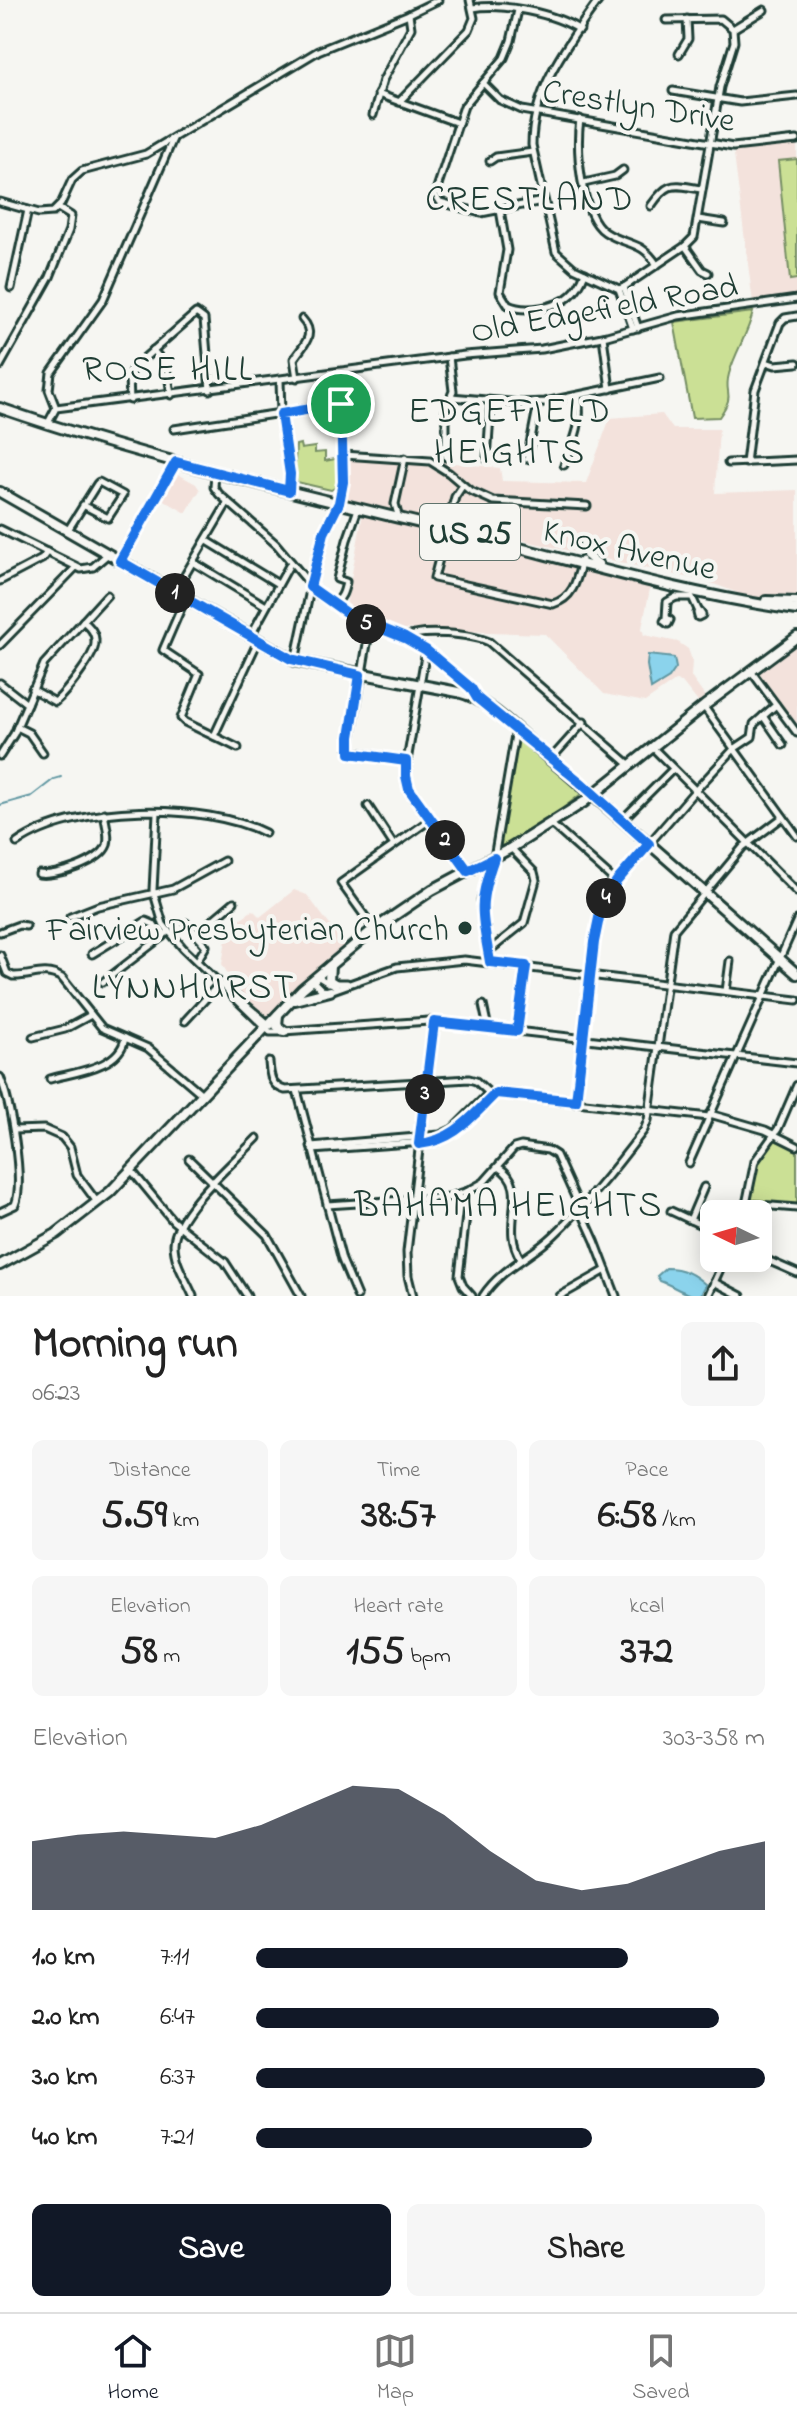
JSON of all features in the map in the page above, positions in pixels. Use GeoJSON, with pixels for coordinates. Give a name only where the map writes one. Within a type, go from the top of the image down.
{"type":"FeatureCollection","features":[{"type":"Feature","properties":{"kind":"main road","name":"Knox Avenue"},"geometry":{"type":"LineString","coordinates":[[0,408],[176,462],[358,509],[448,528]]}},
{"type":"Feature","properties":{"kind":"main road"},"geometry":{"type":"LineString","coordinates":[[0,492],[295,661],[461,692],[477,698],[797,974]]}},
{"type":"Feature","properties":{"kind":"main road","name":"Knox Avenue"},"geometry":{"type":"LineString","coordinates":[[358,509],[398,515],[676,584],[797,606]]}},
{"type":"Feature","properties":{"kind":"main road"},"geometry":{"type":"LineString","coordinates":[[584,544],[589,558],[598,564]]}},
{"type":"Feature","properties":{"kind":"main road","name":"Knox Avenue"},"geometry":{"type":"LineString","coordinates":[[581,562],[676,584],[797,606]]}},
{"type":"Feature","properties":{"kind":"main road"},"geometry":{"type":"LineString","coordinates":[[0,1265],[56,1234],[98,1203],[132,1171],[291,1001],[374,929],[432,890],[551,824],[797,637]]}},
{"type":"Feature","properties":{"kind":"main road"},"geometry":{"type":"LineString","coordinates":[[291,1001],[332,988],[330,966]]}},
{"type":"Feature","properties":{"kind":"main road"},"geometry":{"type":"LineString","coordinates":[[278,1015],[277,1026],[288,1031]]}},
{"type":"Feature","properties":{"kind":"street"},"geometry":{"type":"LineString","coordinates":[[0,202],[47,213],[58,208],[69,185],[79,173],[139,157],[318,51],[438,0]]}},
{"type":"Feature","properties":{"kind":"street"},"geometry":{"type":"LineString","coordinates":[[399,102],[468,33],[473,21],[470,0]]}},
{"type":"Feature","properties":{"kind":"street"},"geometry":{"type":"LineString","coordinates":[[599,0],[547,79],[533,131],[533,152],[556,252],[570,265],[622,288],[636,328]]}},
{"type":"Feature","properties":{"kind":"street"},"geometry":{"type":"LineString","coordinates":[[473,8],[491,5],[518,10],[561,19],[580,30]]}},
{"type":"Feature","properties":{"kind":"street"},"geometry":{"type":"LineString","coordinates":[[518,10],[508,49],[466,103],[436,186],[436,198],[472,212],[489,213],[543,201]]}},
{"type":"Feature","properties":{"kind":"street"},"geometry":{"type":"LineString","coordinates":[[733,29],[764,10]]}},
{"type":"Feature","properties":{"kind":"street"},"geometry":{"type":"LineString","coordinates":[[373,115],[383,80],[412,23],[409,14]]}},
{"type":"Feature","properties":{"kind":"street"},"geometry":{"type":"LineString","coordinates":[[679,54],[688,39],[687,19]]}},
{"type":"Feature","properties":{"kind":"street"},"geometry":{"type":"LineString","coordinates":[[622,288],[694,237],[717,98],[734,42],[733,29],[721,19],[666,20]]}},
{"type":"Feature","properties":{"kind":"street","name":"Crestlyn Drive"},"geometry":{"type":"LineString","coordinates":[[483,83],[510,106],[537,112],[733,147],[797,140]]}},
{"type":"Feature","properties":{"kind":"street"},"geometry":{"type":"LineString","coordinates":[[673,91],[746,102],[797,96]]}},
{"type":"Feature","properties":{"kind":"street"},"geometry":{"type":"LineString","coordinates":[[378,94],[458,123]]}},
{"type":"Feature","properties":{"kind":"street"},"geometry":{"type":"LineString","coordinates":[[580,119],[577,146],[591,214],[596,224],[607,233],[644,248],[657,265]]}},
{"type":"Feature","properties":{"kind":"street"},"geometry":{"type":"LineString","coordinates":[[48,425],[56,408],[49,390],[51,373],[103,300],[173,137]]}},
{"type":"Feature","properties":{"kind":"street"},"geometry":{"type":"LineString","coordinates":[[490,161],[496,157],[533,152]]}},
{"type":"Feature","properties":{"kind":"street"},"geometry":{"type":"LineString","coordinates":[[584,183],[615,176],[623,170]]}},
{"type":"Feature","properties":{"kind":"street"},"geometry":{"type":"LineString","coordinates":[[651,206],[667,187],[702,189]]}},
{"type":"Feature","properties":{"kind":"street"},"geometry":{"type":"LineString","coordinates":[[0,366],[50,277],[69,230],[71,216],[58,208]]}},
{"type":"Feature","properties":{"kind":"street"},"geometry":{"type":"LineString","coordinates":[[11,288],[28,210]]}},
{"type":"Feature","properties":{"kind":"street"},"geometry":{"type":"LineString","coordinates":[[500,210],[507,250],[500,292],[508,305],[520,309],[561,302],[574,293],[585,273]]}},
{"type":"Feature","properties":{"kind":"street"},"geometry":{"type":"LineString","coordinates":[[697,219],[724,223]]}},
{"type":"Feature","properties":{"kind":"street"},"geometry":{"type":"LineString","coordinates":[[685,246],[702,270],[708,273]]}},
{"type":"Feature","properties":{"kind":"street","name":"Old Edgefield Road"},"geometry":{"type":"LineString","coordinates":[[56,408],[449,357],[542,349],[603,337],[678,316],[797,299]]}},
{"type":"Feature","properties":{"kind":"street"},"geometry":{"type":"LineString","coordinates":[[130,400],[132,371],[193,315],[200,314],[204,319],[210,390]]}},
{"type":"Feature","properties":{"kind":"street"},"geometry":{"type":"LineString","coordinates":[[746,463],[755,390],[780,323],[785,318],[797,316]]}},
{"type":"Feature","properties":{"kind":"street"},"geometry":{"type":"LineString","coordinates":[[297,378],[294,359],[306,344],[310,332],[302,319]]}},
{"type":"Feature","properties":{"kind":"street"},"geometry":{"type":"LineString","coordinates":[[603,337],[610,389]]}},
{"type":"Feature","properties":{"kind":"street"},"geometry":{"type":"LineString","coordinates":[[153,350],[167,367],[171,395]]}},
{"type":"Feature","properties":{"kind":"street"},"geometry":{"type":"LineString","coordinates":[[446,457],[446,408],[453,391],[449,357]]}},
{"type":"Feature","properties":{"kind":"street"},"geometry":{"type":"LineString","coordinates":[[766,362],[773,365],[797,363]]}},
{"type":"Feature","properties":{"kind":"street"},"geometry":{"type":"LineString","coordinates":[[295,661],[325,532],[339,503],[344,455],[342,372]]}},
{"type":"Feature","properties":{"kind":"street"},"geometry":{"type":"LineString","coordinates":[[451,397],[538,403],[660,378]]}},
{"type":"Feature","properties":{"kind":"street"},"geometry":{"type":"LineString","coordinates":[[280,380],[289,491]]}},
{"type":"Feature","properties":{"kind":"street"},"geometry":{"type":"LineString","coordinates":[[564,465],[579,425],[578,396]]}},
{"type":"Feature","properties":{"kind":"street"},"geometry":{"type":"LineString","coordinates":[[487,459],[491,401]]}},
{"type":"Feature","properties":{"kind":"street"},"geometry":{"type":"LineString","coordinates":[[527,459],[538,403]]}},
{"type":"Feature","properties":{"kind":"street"},"geometry":{"type":"LineString","coordinates":[[174,429],[341,404]]}},
{"type":"Feature","properties":{"kind":"street"},"geometry":{"type":"LineString","coordinates":[[344,455],[430,461],[484,498],[504,503],[587,506]]}},
{"type":"Feature","properties":{"kind":"street"},"geometry":{"type":"LineString","coordinates":[[388,513],[395,504],[405,458]]}},
{"type":"Feature","properties":{"kind":"street"},"geometry":{"type":"LineString","coordinates":[[728,463],[797,460]]}},
{"type":"Feature","properties":{"kind":"street"},"geometry":{"type":"LineString","coordinates":[[120,561],[176,462]]}},
{"type":"Feature","properties":{"kind":"street"},"geometry":{"type":"LineString","coordinates":[[215,472],[214,487],[270,539],[310,587],[370,626],[405,638],[426,650],[476,693],[477,698]]}},
{"type":"Feature","properties":{"kind":"street"},"geometry":{"type":"LineString","coordinates":[[67,531],[83,505],[99,482],[123,495],[108,518],[83,505]]}},
{"type":"Feature","properties":{"kind":"street"},"geometry":{"type":"LineString","coordinates":[[463,485],[455,497],[434,578],[553,604],[570,595],[581,562]]}},
{"type":"Feature","properties":{"kind":"street"},"geometry":{"type":"LineString","coordinates":[[175,593],[228,502]]}},
{"type":"Feature","properties":{"kind":"street"},"geometry":{"type":"LineString","coordinates":[[395,504],[398,515]]}},
{"type":"Feature","properties":{"kind":"street"},"geometry":{"type":"LineString","coordinates":[[334,605],[344,592],[346,582],[337,579],[358,509]]}},
{"type":"Feature","properties":{"kind":"street"},"geometry":{"type":"LineString","coordinates":[[0,529],[76,567],[90,568],[108,554]]}},
{"type":"Feature","properties":{"kind":"street"},"geometry":{"type":"LineString","coordinates":[[206,540],[278,584]]}},
{"type":"Feature","properties":{"kind":"street"},"geometry":{"type":"LineString","coordinates":[[0,581],[42,559],[47,552]]}},
{"type":"Feature","properties":{"kind":"street"},"geometry":{"type":"LineString","coordinates":[[193,562],[266,606]]}},
{"type":"Feature","properties":{"kind":"street"},"geometry":{"type":"LineString","coordinates":[[214,736],[266,606],[291,562]]}},
{"type":"Feature","properties":{"kind":"street"},"geometry":{"type":"LineString","coordinates":[[0,645],[76,567]]}},
{"type":"Feature","properties":{"kind":"street"},"geometry":{"type":"LineString","coordinates":[[674,597],[676,584]]}},
{"type":"Feature","properties":{"kind":"street"},"geometry":{"type":"LineString","coordinates":[[0,756],[17,727],[48,658],[107,595]]}},
{"type":"Feature","properties":{"kind":"street"},"geometry":{"type":"LineString","coordinates":[[666,618],[667,602],[674,597],[692,597],[699,612]]}},
{"type":"Feature","properties":{"kind":"street"},"geometry":{"type":"LineString","coordinates":[[185,599],[163,650],[198,673],[181,718],[238,748]]}},
{"type":"Feature","properties":{"kind":"street"},"geometry":{"type":"LineString","coordinates":[[32,689],[55,702],[68,687],[95,648],[94,634],[83,621]]}},
{"type":"Feature","properties":{"kind":"street"},"geometry":{"type":"LineString","coordinates":[[370,626],[349,751],[406,761]]}},
{"type":"Feature","properties":{"kind":"street"},"geometry":{"type":"LineString","coordinates":[[405,638],[412,635],[443,635],[489,642],[630,765]]}},
{"type":"Feature","properties":{"kind":"street"},"geometry":{"type":"LineString","coordinates":[[426,650],[406,776],[409,789],[468,871]]}},
{"type":"Feature","properties":{"kind":"street"},"geometry":{"type":"LineString","coordinates":[[751,671],[797,733]]}},
{"type":"Feature","properties":{"kind":"street"},"geometry":{"type":"LineString","coordinates":[[461,692],[462,680]]}},
{"type":"Feature","properties":{"kind":"street"},"geometry":{"type":"LineString","coordinates":[[0,683],[27,704]]}},
{"type":"Feature","properties":{"kind":"street"},"geometry":{"type":"LineString","coordinates":[[576,1101],[600,913],[616,882],[734,749],[752,737],[754,724],[776,705]]}},
{"type":"Feature","properties":{"kind":"street"},"geometry":{"type":"LineString","coordinates":[[704,706],[797,836]]}},
{"type":"Feature","properties":{"kind":"street"},"geometry":{"type":"LineString","coordinates":[[763,716],[783,745]]}},
{"type":"Feature","properties":{"kind":"street"},"geometry":{"type":"LineString","coordinates":[[550,760],[584,722]]}},
{"type":"Feature","properties":{"kind":"street"},"geometry":{"type":"LineString","coordinates":[[17,727],[29,733],[43,753]]}},
{"type":"Feature","properties":{"kind":"street"},"geometry":{"type":"LineString","coordinates":[[490,962],[481,905],[494,858],[516,729]]}},
{"type":"Feature","properties":{"kind":"street"},"geometry":{"type":"LineString","coordinates":[[652,747],[797,892]]}},
{"type":"Feature","properties":{"kind":"street"},"geometry":{"type":"LineString","coordinates":[[621,821],[673,769]]}},
{"type":"Feature","properties":{"kind":"street"},"geometry":{"type":"LineString","coordinates":[[368,806],[393,844]]}},
{"type":"Feature","properties":{"kind":"street"},"geometry":{"type":"LineString","coordinates":[[39,874],[50,875],[99,856],[107,841],[104,813]]}},
{"type":"Feature","properties":{"kind":"street"},"geometry":{"type":"LineString","coordinates":[[17,843],[37,832],[104,813],[157,813],[230,821],[265,833]]}},
{"type":"Feature","properties":{"kind":"street"},"geometry":{"type":"LineString","coordinates":[[157,813],[153,892],[160,917],[168,932],[268,1027],[288,1031],[434,1022],[797,1063]]}},
{"type":"Feature","properties":{"kind":"street"},"geometry":{"type":"LineString","coordinates":[[483,1296],[495,1279],[551,1238],[644,1130],[674,930],[747,843],[783,817]]}},
{"type":"Feature","properties":{"kind":"street"},"geometry":{"type":"LineString","coordinates":[[374,929],[341,883],[431,819]]}},
{"type":"Feature","properties":{"kind":"street"},"geometry":{"type":"LineString","coordinates":[[551,824],[616,882]]}},
{"type":"Feature","properties":{"kind":"street"},"geometry":{"type":"LineString","coordinates":[[489,951],[524,923],[536,880],[534,872],[511,848]]}},
{"type":"Feature","properties":{"kind":"street"},"geometry":{"type":"LineString","coordinates":[[70,917],[98,906],[179,886],[224,861]]}},
{"type":"Feature","properties":{"kind":"street"},"geometry":{"type":"LineString","coordinates":[[196,934],[234,902]]}},
{"type":"Feature","properties":{"kind":"street"},"geometry":{"type":"LineString","coordinates":[[689,1163],[797,920]]}},
{"type":"Feature","properties":{"kind":"street"},"geometry":{"type":"LineString","coordinates":[[92,954],[143,922],[151,923],[162,937]]}},
{"type":"Feature","properties":{"kind":"street"},"geometry":{"type":"LineString","coordinates":[[186,923],[206,946],[197,961]]}},
{"type":"Feature","properties":{"kind":"street"},"geometry":{"type":"LineString","coordinates":[[0,932],[19,925],[26,926]]}},
{"type":"Feature","properties":{"kind":"street"},"geometry":{"type":"LineString","coordinates":[[103,982],[168,932]]}},
{"type":"Feature","properties":{"kind":"street"},"geometry":{"type":"LineString","coordinates":[[0,955],[7,973],[13,976],[40,971],[59,976],[105,1030],[153,1051],[203,1096]]}},
{"type":"Feature","properties":{"kind":"street"},"geometry":{"type":"LineString","coordinates":[[315,978],[322,990],[397,967],[464,960],[797,1000]]}},
{"type":"Feature","properties":{"kind":"street"},"geometry":{"type":"LineString","coordinates":[[726,991],[730,961]]}},
{"type":"Feature","properties":{"kind":"street"},"geometry":{"type":"LineString","coordinates":[[517,1031],[526,966]]}},
{"type":"Feature","properties":{"kind":"street"},"geometry":{"type":"LineString","coordinates":[[185,1021],[220,983]]}},
{"type":"Feature","properties":{"kind":"street"},"geometry":{"type":"LineString","coordinates":[[483,1005],[488,1028]]}},
{"type":"Feature","properties":{"kind":"street"},"geometry":{"type":"LineString","coordinates":[[33,1037],[69,1027],[91,1015]]}},
{"type":"Feature","properties":{"kind":"street"},"geometry":{"type":"LineString","coordinates":[[413,1296],[406,1264],[434,1022]]}},
{"type":"Feature","properties":{"kind":"street"},"geometry":{"type":"LineString","coordinates":[[50,1079],[113,1060],[122,1051],[125,1038]]}},
{"type":"Feature","properties":{"kind":"street"},"geometry":{"type":"LineString","coordinates":[[269,1062],[270,1076],[275,1085],[285,1090],[472,1079],[492,1093],[710,1115],[774,1135],[797,1146]]}},
{"type":"Feature","properties":{"kind":"street"},"geometry":{"type":"LineString","coordinates":[[0,1077],[10,1102],[14,1130],[17,1199],[13,1206],[0,1212]]}},
{"type":"Feature","properties":{"kind":"street"},"geometry":{"type":"LineString","coordinates":[[749,1200],[755,1161],[774,1135],[797,1085]]}},
{"type":"Feature","properties":{"kind":"street"},"geometry":{"type":"LineString","coordinates":[[297,1090],[345,1269],[357,1296]]}},
{"type":"Feature","properties":{"kind":"street"},"geometry":{"type":"LineString","coordinates":[[312,1148],[420,1142],[451,1131],[492,1093]]}},
{"type":"Feature","properties":{"kind":"street"},"geometry":{"type":"LineString","coordinates":[[14,1130],[44,1129],[62,1137],[72,1151],[77,1175],[98,1203]]}},
{"type":"Feature","properties":{"kind":"street"},"geometry":{"type":"LineString","coordinates":[[193,1296],[176,1260],[174,1237],[179,1225],[214,1183],[257,1138]]}},
{"type":"Feature","properties":{"kind":"street"},"geometry":{"type":"LineString","coordinates":[[327,1205],[457,1195],[480,1185],[517,1147],[550,1151],[559,1160],[580,1206],[616,1296]]}},
{"type":"Feature","properties":{"kind":"street"},"geometry":{"type":"LineString","coordinates":[[189,1159],[271,1241],[301,1296]]}},
{"type":"Feature","properties":{"kind":"street"},"geometry":{"type":"LineString","coordinates":[[498,1167],[509,1175],[514,1184],[511,1236],[521,1259]]}},
{"type":"Feature","properties":{"kind":"street"},"geometry":{"type":"LineString","coordinates":[[132,1171],[179,1225],[225,1262],[247,1296]]}},
{"type":"Feature","properties":{"kind":"street"},"geometry":{"type":"LineString","coordinates":[[690,1220],[704,1187]]}},
{"type":"Feature","properties":{"kind":"street"},"geometry":{"type":"LineString","coordinates":[[457,1195],[467,1207],[459,1276],[472,1296]]}},
{"type":"Feature","properties":{"kind":"street"},"geometry":{"type":"LineString","coordinates":[[772,1206],[797,1208]]}},
{"type":"Feature","properties":{"kind":"street"},"geometry":{"type":"LineString","coordinates":[[671,1211],[700,1225]]}},
{"type":"Feature","properties":{"kind":"street"},"geometry":{"type":"LineString","coordinates":[[772,1262],[797,1273]]}},
{"type":"Feature","properties":{"kind":"street"},"geometry":{"type":"LineString","coordinates":[[560,1296],[606,1270]]}},
{"type":"Feature","properties":{"kind":"street"},"geometry":{"type":"LineString","coordinates":[[708,1296],[719,1272]]}},
{"type":"Feature","properties":{"kind":"street"},"geometry":{"type":"LineString","coordinates":[[714,1282],[741,1296]]}},
{"type":"Feature","properties":{"kind":"shaded area"},"geometry":{"type":"Polygon","coordinates":[[[797,141],[797,296],[753,303],[733,147],[797,141]]]}},
{"type":"Feature","properties":{"kind":"shaded area"},"geometry":{"type":"Polygon","coordinates":[[[662,414],[673,429],[719,429],[715,493],[797,490],[797,599],[770,599],[741,594],[708,582],[343,500],[348,451],[500,468],[502,481],[586,483],[610,418],[662,414]]]}},
{"type":"Feature","properties":{"kind":"shaded area"},"geometry":{"type":"Polygon","coordinates":[[[176,473],[196,484],[200,490],[186,513],[162,499],[176,473]]]}},
{"type":"Feature","properties":{"kind":"shaded area"},"geometry":{"type":"Polygon","coordinates":[[[363,513],[651,584],[642,628],[644,635],[678,642],[688,649],[692,660],[691,677],[706,698],[698,702],[682,682],[675,681],[645,702],[604,694],[545,634],[397,629],[346,606],[363,513]]]}},
{"type":"Feature","properties":{"kind":"shaded area"},"geometry":{"type":"Polygon","coordinates":[[[797,644],[797,724],[757,672],[797,644]]]}},
{"type":"Feature","properties":{"kind":"shaded area"},"geometry":{"type":"Polygon","coordinates":[[[294,890],[307,895],[345,945],[305,978],[267,1018],[240,995],[222,964],[228,927],[253,910],[260,917],[294,890]]]}},
{"type":"Feature","properties":{"kind":"green space"},"geometry":{"type":"Polygon","coordinates":[[[797,159],[797,279],[790,280],[778,161],[797,159]]]}},
{"type":"Feature","properties":{"kind":"green space"},"geometry":{"type":"Polygon","coordinates":[[[753,312],[729,374],[728,398],[724,409],[719,417],[692,418],[674,322],[753,312]]]}},
{"type":"Feature","properties":{"kind":"green space"},"geometry":{"type":"Polygon","coordinates":[[[300,444],[301,449],[315,447],[315,453],[325,452],[325,461],[340,458],[338,486],[331,490],[297,482],[294,478],[296,445],[300,444]]]}},
{"type":"Feature","properties":{"kind":"green space"},"geometry":{"type":"Polygon","coordinates":[[[517,736],[581,794],[543,824],[502,847],[499,844],[517,736]]]}},
{"type":"Feature","properties":{"kind":"green space"},"geometry":{"type":"Polygon","coordinates":[[[774,1138],[797,1148],[797,1206],[772,1204],[772,1200],[750,1200],[756,1168],[774,1138]]]}},
{"type":"Feature","properties":{"kind":"water"},"geometry":{"type":"Polygon","coordinates":[[[648,655],[674,658],[676,668],[669,678],[651,689],[647,665],[648,655]]]}},
{"type":"Feature","properties":{"kind":"water"},"geometry":{"type":"Polygon","coordinates":[[[666,1268],[683,1270],[702,1281],[706,1285],[700,1296],[685,1293],[660,1281],[657,1276],[666,1268]]]}},
{"type":"Feature","properties":{"kind":"waterway"},"geometry":{"type":"LineString","coordinates":[[0,805],[32,796],[61,777]]}},
{"type":"Feature","properties":{"kind":"place","name":"Fairview Presbyterian Church"},"geometry":{"type":"Point","coordinates":[465,928]}},
{"type":"Feature","properties":{"kind":"district","name":"CRESTLAND"},"geometry":{"type":"Point","coordinates":[530,197]}},
{"type":"Feature","properties":{"kind":"district","name":"ROSE HILL"},"geometry":{"type":"Point","coordinates":[168,367]}},
{"type":"Feature","properties":{"kind":"district","name":"EDGEFIELD HEIGHTS"},"geometry":{"type":"Point","coordinates":[510,430]}},
{"type":"Feature","properties":{"kind":"district","name":"LYNNHURST"},"geometry":{"type":"Point","coordinates":[194,985]}},
{"type":"Feature","properties":{"kind":"district","name":"BAHAMA HEIGHTS"},"geometry":{"type":"Point","coordinates":[509,1203]}},
{"type":"Feature","properties":{"kind":"route"},"geometry":{"type":"LineString","coordinates":[[341,404],[343,482],[339,503],[324,533],[310,587],[351,616],[426,650],[471,688],[477,698],[580,782],[649,844],[616,882],[600,913],[576,1101],[496,1093],[450,1136],[419,1144],[434,1022],[517,1031],[526,966],[490,962],[481,911],[483,891],[494,858],[468,871],[409,789],[406,761],[350,753],[348,748],[360,675],[291,659],[120,561],[176,462],[289,491],[290,474],[281,414],[341,404]]}}]}
